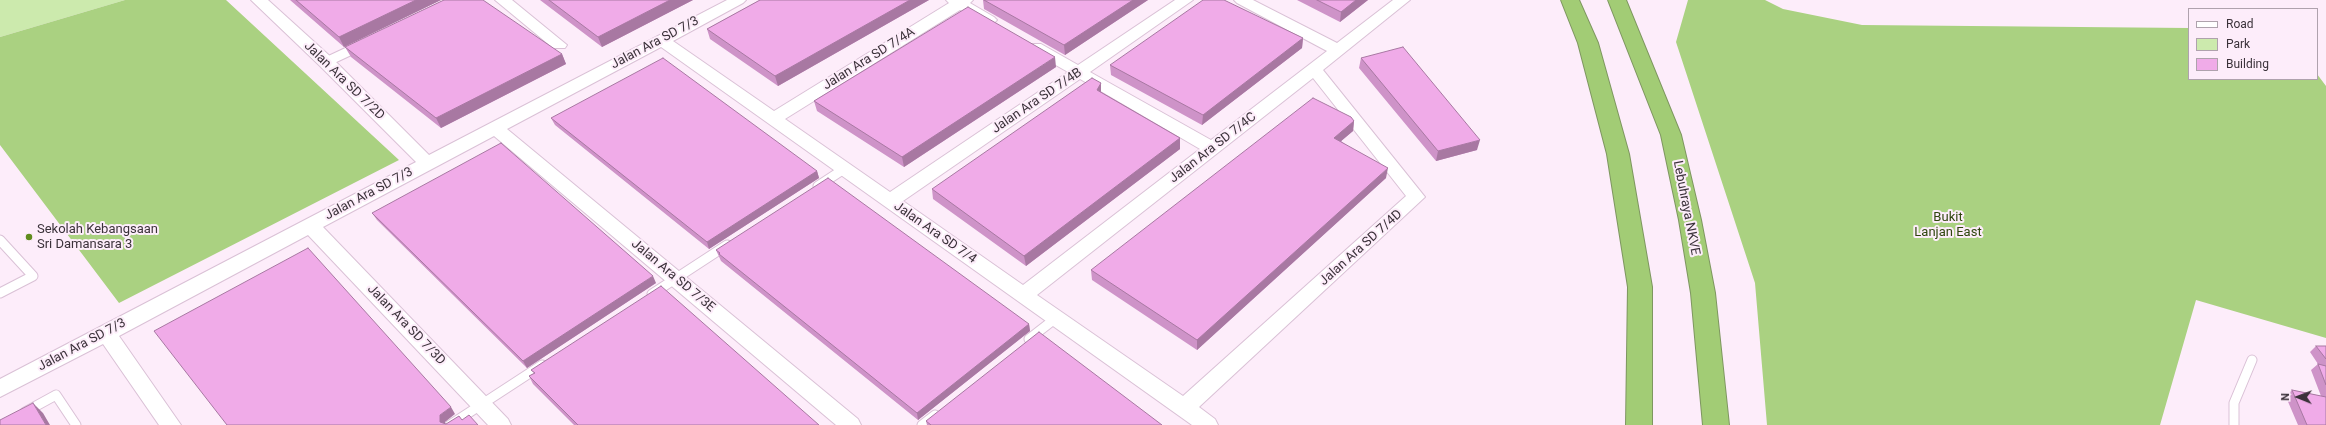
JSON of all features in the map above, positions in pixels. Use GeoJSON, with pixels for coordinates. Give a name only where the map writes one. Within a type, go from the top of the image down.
{"type":"FeatureCollection","features":[{"type":"Feature","properties":{"kind":"highway"},"geometry":{"type":"LineString","coordinates":[[1570,0],[1588,43],[1618,154],[1640,287],[1639,425]]}},
{"type":"Feature","properties":{"kind":"highway","name":"Lebuhraya NKVE"},"geometry":{"type":"LineString","coordinates":[[1617,0],[1671,135],[1690,220],[1703,293],[1716,425]]}},
{"type":"Feature","properties":{"kind":"street","name":"Jalan Ara SD 7/2D"},"geometry":{"type":"LineString","coordinates":[[259,0],[326,62],[428,164]]}},
{"type":"Feature","properties":{"kind":"street"},"geometry":{"type":"LineString","coordinates":[[503,0],[559,45]]}},
{"type":"Feature","properties":{"kind":"street","name":"Jalan Ara SD 7/3"},"geometry":{"type":"LineString","coordinates":[[0,389],[738,0]]}},
{"type":"Feature","properties":{"kind":"street","name":"Jalan Ara SD 7/4B"},"geometry":{"type":"LineString","coordinates":[[890,201],[1185,0]]}},
{"type":"Feature","properties":{"kind":"street"},"geometry":{"type":"LineString","coordinates":[[1242,0],[1338,50]]}},
{"type":"Feature","properties":{"kind":"street","name":"Jalan Ara SD 7/4C"},"geometry":{"type":"LineString","coordinates":[[1024,295],[1402,0]]}},
{"type":"Feature","properties":{"kind":"street"},"geometry":{"type":"LineString","coordinates":[[959,1],[999,26]]}},
{"type":"Feature","properties":{"kind":"street","name":"Jalan Ara SD 7/4A"},"geometry":{"type":"LineString","coordinates":[[773,119],[959,1]]}},
{"type":"Feature","properties":{"kind":"street"},"geometry":{"type":"LineString","coordinates":[[1019,38],[1213,149]]}},
{"type":"Feature","properties":{"kind":"street","name":"Jalan Ara SD 7/4"},"geometry":{"type":"LineString","coordinates":[[661,40],[1208,425]]}},
{"type":"Feature","properties":{"kind":"street","name":"Jalan Ara SD 7/4D"},"geometry":{"type":"LineString","coordinates":[[1184,408],[1416,197],[1314,69]]}},
{"type":"Feature","properties":{"kind":"street","name":"Jalan Ara SD 7/3E"},"geometry":{"type":"LineString","coordinates":[[496,128],[851,425]]}},
{"type":"Feature","properties":{"kind":"street","name":"Jalan Ara SD 7/3D"},"geometry":{"type":"LineString","coordinates":[[310,225],[501,425]]}},
{"type":"Feature","properties":{"kind":"street"},"geometry":{"type":"LineString","coordinates":[[106,333],[171,425]]}},
{"type":"Feature","properties":{"kind":"lane"},"geometry":{"type":"LineString","coordinates":[[326,62],[369,41]]}},
{"type":"Feature","properties":{"kind":"lane"},"geometry":{"type":"LineString","coordinates":[[811,190],[844,169]]}},
{"type":"Feature","properties":{"kind":"lane"},"geometry":{"type":"LineString","coordinates":[[0,240],[8,252],[34,276],[0,293]]}},
{"type":"Feature","properties":{"kind":"lane"},"geometry":{"type":"LineString","coordinates":[[642,300],[734,240]]}},
{"type":"Feature","properties":{"kind":"lane"},"geometry":{"type":"LineString","coordinates":[[1020,347],[1056,318]]}},
{"type":"Feature","properties":{"kind":"lane"},"geometry":{"type":"LineString","coordinates":[[2234,425],[2234,403],[2252,360]]}},
{"type":"Feature","properties":{"kind":"lane"},"geometry":{"type":"LineString","coordinates":[[450,425],[548,361]]}},
{"type":"Feature","properties":{"kind":"lane"},"geometry":{"type":"LineString","coordinates":[[15,418],[56,395],[76,425]]}},
{"type":"Feature","properties":{"kind":"lane"},"geometry":{"type":"LineString","coordinates":[[922,425],[940,410]]}},
{"type":"Feature","properties":{"kind":"green space"},"geometry":{"type":"Polygon","coordinates":[[[0,0],[125,0],[0,37],[0,0]]]}},
{"type":"Feature","properties":{"kind":"green space"},"geometry":{"type":"Polygon","coordinates":[[[125,0],[226,0],[399,160],[119,303],[0,145],[0,37],[125,0]]]}},
{"type":"Feature","properties":{"kind":"green space","name":"Bukit Lanjan East"},"geometry":{"type":"Polygon","coordinates":[[[1688,0],[1765,0],[1783,9],[1862,25],[2188,28],[2188,80],[2318,80],[2318,75],[2326,86],[2326,338],[2196,300],[2160,425],[1767,425],[1755,283],[1676,42],[1688,0]]]}},
{"type":"Feature","properties":{"kind":"building"},"geometry":{"type":"Polygon","coordinates":[[[296,0],[416,0],[339,37],[296,0]]]}},
{"type":"Feature","properties":{"kind":"building"},"geometry":{"type":"Polygon","coordinates":[[[444,0],[483,0],[562,54],[436,118],[345,47],[444,0]]]}},
{"type":"Feature","properties":{"kind":"building"},"geometry":{"type":"Polygon","coordinates":[[[549,0],[670,0],[598,37],[549,0]]]}},
{"type":"Feature","properties":{"kind":"building"},"geometry":{"type":"Polygon","coordinates":[[[760,0],[910,0],[775,76],[707,29],[760,0]]]}},
{"type":"Feature","properties":{"kind":"building"},"geometry":{"type":"Polygon","coordinates":[[[984,0],[1133,0],[1064,45],[984,0]]]}},
{"type":"Feature","properties":{"kind":"building"},"geometry":{"type":"Polygon","coordinates":[[[1203,0],[1224,0],[1303,38],[1203,115],[1110,65],[1203,0]]]}},
{"type":"Feature","properties":{"kind":"building"},"geometry":{"type":"Polygon","coordinates":[[[1317,0],[1356,0],[1341,12],[1317,0]]]}},
{"type":"Feature","properties":{"kind":"building"},"geometry":{"type":"Polygon","coordinates":[[[968,7],[1055,57],[902,157],[814,101],[968,7]]]}},
{"type":"Feature","properties":{"kind":"building"},"geometry":{"type":"Polygon","coordinates":[[[1403,47],[1480,140],[1438,151],[1361,58],[1403,47]]]}},
{"type":"Feature","properties":{"kind":"building"},"geometry":{"type":"Polygon","coordinates":[[[663,58],[817,171],[707,242],[551,118],[663,58]]]}},
{"type":"Feature","properties":{"kind":"building"},"geometry":{"type":"Polygon","coordinates":[[[1092,78],[1101,83],[1097,90],[1180,138],[1024,256],[932,189],[1092,78]]]}},
{"type":"Feature","properties":{"kind":"building"},"geometry":{"type":"Polygon","coordinates":[[[1313,98],[1351,117],[1354,121],[1334,138],[1388,168],[1197,340],[1091,270],[1313,98]]]}},
{"type":"Feature","properties":{"kind":"building"},"geometry":{"type":"Polygon","coordinates":[[[501,143],[653,276],[523,361],[372,213],[501,143]]]}},
{"type":"Feature","properties":{"kind":"building"},"geometry":{"type":"Polygon","coordinates":[[[828,178],[1029,324],[917,413],[719,254],[720,253],[716,250],[828,178]]]}},
{"type":"Feature","properties":{"kind":"building"},"geometry":{"type":"Polygon","coordinates":[[[308,248],[451,407],[440,415],[440,422],[446,424],[459,416],[462,420],[469,415],[478,425],[227,425],[154,331],[308,248]]]}},
{"type":"Feature","properties":{"kind":"building"},"geometry":{"type":"Polygon","coordinates":[[[661,286],[819,425],[578,425],[529,376],[535,373],[531,370],[661,286]]]}},
{"type":"Feature","properties":{"kind":"building"},"geometry":{"type":"Polygon","coordinates":[[[1039,332],[1162,425],[931,425],[926,421],[1039,332]]]}},
{"type":"Feature","properties":{"kind":"building"},"geometry":{"type":"Polygon","coordinates":[[[2316,346],[2326,346],[2326,359],[2316,346]]]}},
{"type":"Feature","properties":{"kind":"building"},"geometry":{"type":"Polygon","coordinates":[[[2318,364],[2326,366],[2326,385],[2318,364]]]}},
{"type":"Feature","properties":{"kind":"building"},"geometry":{"type":"Polygon","coordinates":[[[2292,390],[2326,397],[2326,425],[2307,425],[2292,390]]]}},
{"type":"Feature","properties":{"kind":"building"},"geometry":{"type":"Polygon","coordinates":[[[33,403],[46,425],[0,425],[0,420],[33,403]]]}},
{"type":"Feature","properties":{"kind":"place","name":"Sekolah Kebangsaan Sri Damansara 3"},"geometry":{"type":"Point","coordinates":[29,237]}}]}
